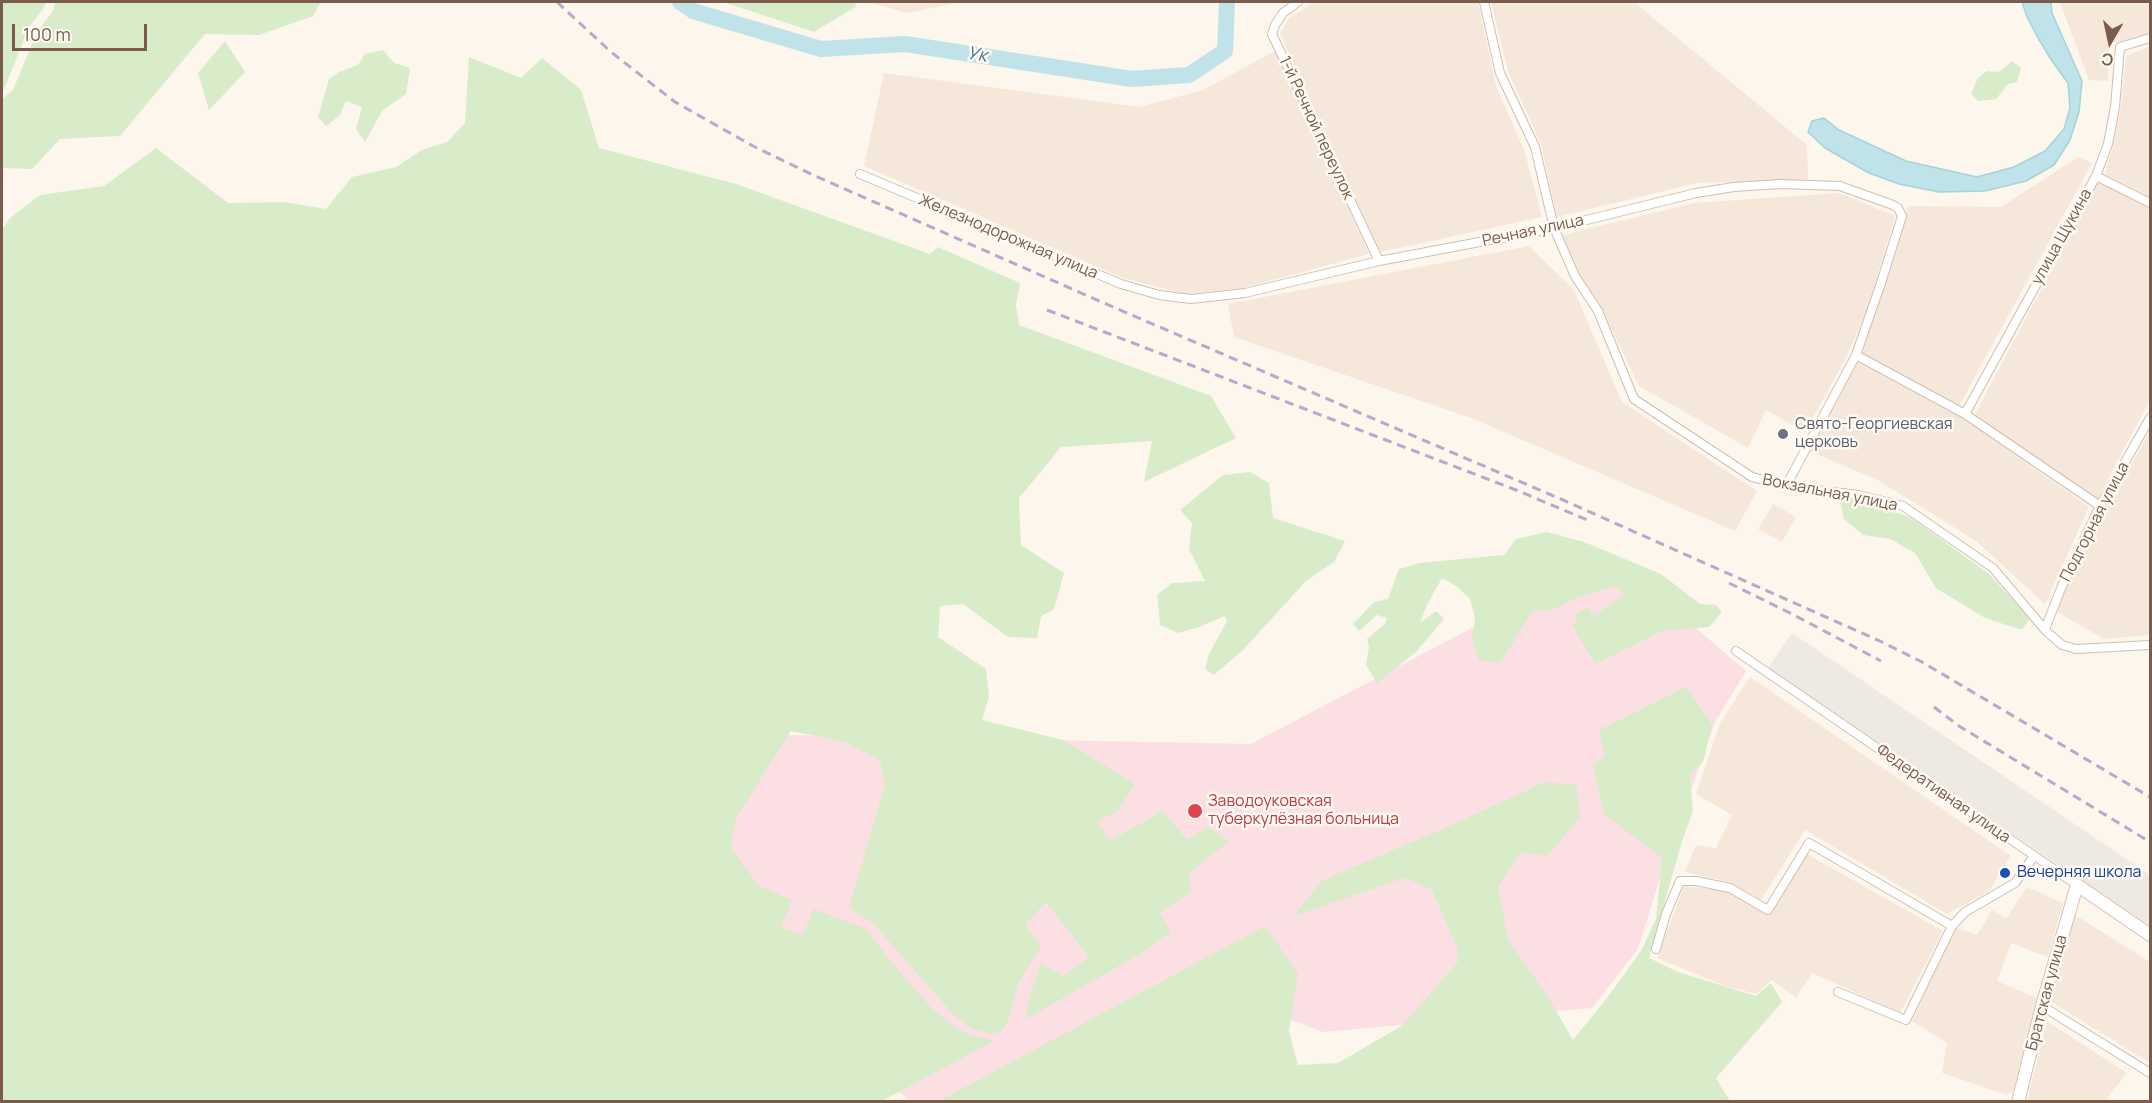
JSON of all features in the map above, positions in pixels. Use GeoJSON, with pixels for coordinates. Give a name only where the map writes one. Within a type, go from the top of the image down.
{"type":"FeatureCollection","features":[{"type":"Feature","properties":{"kind":"street","name":"1-й Речной переулок"},"geometry":{"type":"LineString","coordinates":[[1298,2],[1283,13],[1272,34],[1379,261]]}},
{"type":"Feature","properties":{"kind":"street","name":"Вокзальная улица"},"geometry":{"type":"LineString","coordinates":[[1484,2],[1500,73],[1535,147],[1554,228],[1575,276],[1598,311],[1634,399],[1752,477],[1786,486],[1858,495],[1903,506],[1993,568],[2045,629],[2062,645],[2076,649],[2151,645]]}},
{"type":"Feature","properties":{"kind":"street","name":"улица Щукина"},"geometry":{"type":"LineString","coordinates":[[1965,414],[2096,176],[2108,144],[2115,107],[2120,47],[2151,38]]}},
{"type":"Feature","properties":{"kind":"street","name":"Железнодорожная улица"},"geometry":{"type":"LineString","coordinates":[[860,174],[1121,284],[1159,295]]}},
{"type":"Feature","properties":{"kind":"street"},"geometry":{"type":"LineString","coordinates":[[2096,176],[2151,203]]}},
{"type":"Feature","properties":{"kind":"street","name":"Речная улица"},"geometry":{"type":"LineString","coordinates":[[1159,295],[1191,299],[1245,293],[1379,261],[1554,228],[1696,193],[1734,187],[1780,184],[1840,186],[1893,205],[1898,208],[1902,216],[1856,355]]}},
{"type":"Feature","properties":{"kind":"street"},"geometry":{"type":"LineString","coordinates":[[1786,486],[1856,355],[1965,414],[2100,506]]}},
{"type":"Feature","properties":{"kind":"street","name":"Подгорная улица"},"geometry":{"type":"LineString","coordinates":[[2045,629],[2062,586],[2100,506],[2151,418]]}},
{"type":"Feature","properties":{"kind":"street","name":"Федеративная улица"},"geometry":{"type":"LineString","coordinates":[[1736,651],[2151,935]]}},
{"type":"Feature","properties":{"kind":"street"},"geometry":{"type":"LineString","coordinates":[[1656,949],[1666,914],[1680,882],[1696,881],[1730,888],[1768,910],[1809,843],[1952,926]]}},
{"type":"Feature","properties":{"kind":"street"},"geometry":{"type":"LineString","coordinates":[[1838,992],[1906,1020],[1952,926],[1965,912],[2015,884],[2034,856]]}},
{"type":"Feature","properties":{"kind":"street","name":"Братская улица"},"geometry":{"type":"LineString","coordinates":[[2018,1101],[2042,1006],[2077,885]]}},
{"type":"Feature","properties":{"kind":"street"},"geometry":{"type":"LineString","coordinates":[[2042,1006],[2151,1073]]}},
{"type":"Feature","properties":{"kind":"shaded area"},"geometry":{"type":"Polygon","coordinates":[[[867,2],[954,2],[907,13],[867,2]]]}},
{"type":"Feature","properties":{"kind":"shaded area"},"geometry":{"type":"Polygon","coordinates":[[[1315,2],[1478,2],[1496,86],[1524,150],[1542,217],[1380,252],[1280,34],[1289,18],[1315,2]]]}},
{"type":"Feature","properties":{"kind":"shaded area"},"geometry":{"type":"Polygon","coordinates":[[[1491,2],[1634,2],[1807,145],[1808,180],[1697,183],[1557,217],[1541,144],[1508,71],[1491,2]]]}},
{"type":"Feature","properties":{"kind":"shaded area"},"geometry":{"type":"Polygon","coordinates":[[[2060,2],[2150,2],[2150,33],[2109,44],[2108,81],[2089,80],[2060,2]]]}},
{"type":"Feature","properties":{"kind":"shaded area"},"geometry":{"type":"Polygon","coordinates":[[[2150,46],[2150,197],[2105,174],[2121,107],[2126,56],[2150,46]]]}},
{"type":"Feature","properties":{"kind":"shaded area"},"geometry":{"type":"Polygon","coordinates":[[[1275,51],[1369,254],[1243,288],[1185,294],[1123,278],[864,166],[884,73],[1140,107],[1203,90],[1275,51]]]}},
{"type":"Feature","properties":{"kind":"shaded area"},"geometry":{"type":"Polygon","coordinates":[[[2078,157],[2092,163],[1959,406],[1860,352],[1885,284],[1908,206],[2001,207],[2078,157]]]}},
{"type":"Feature","properties":{"kind":"shaded area"},"geometry":{"type":"Polygon","coordinates":[[[2098,182],[2150,209],[2150,400],[2097,500],[1974,416],[2098,182]]]}},
{"type":"Feature","properties":{"kind":"shaded area"},"geometry":{"type":"Polygon","coordinates":[[[1839,193],[1895,216],[1868,308],[1846,358],[1805,432],[1766,410],[1748,448],[1639,386],[1600,305],[1577,272],[1563,235],[1694,203],[1839,193]]]}},
{"type":"Feature","properties":{"kind":"shaded area"},"geometry":{"type":"Polygon","coordinates":[[[1529,246],[1574,290],[1622,402],[1757,491],[1735,531],[1471,418],[1234,337],[1228,304],[1529,246]]]}},
{"type":"Feature","properties":{"kind":"shaded area"},"geometry":{"type":"Polygon","coordinates":[[[1857,362],[1963,418],[2089,507],[2045,604],[1976,541],[1876,479],[1809,451],[1857,362]]]}},
{"type":"Feature","properties":{"kind":"shaded area"},"geometry":{"type":"Polygon","coordinates":[[[2150,431],[2150,635],[2104,639],[2057,612],[2066,587],[2106,509],[2150,431]]]}},
{"type":"Feature","properties":{"kind":"shaded area"},"geometry":{"type":"Polygon","coordinates":[[[1773,504],[1796,517],[1782,542],[1758,529],[1773,504]]]}},
{"type":"Feature","properties":{"kind":"shaded area","name":"Заводоуковская туберкулёзная больница"},"geometry":{"type":"Polygon","coordinates":[[[1611,555],[1746,671],[1715,722],[1660,878],[1638,949],[1592,1008],[1323,1032],[1186,979],[957,1101],[911,1101],[663,909],[741,734],[1251,744],[1611,555]]]}},
{"type":"Feature","properties":{"kind":"shaded area"},"geometry":{"type":"Polygon","coordinates":[[[1792,633],[2150,875],[2150,927],[1768,668],[1792,633]]]}},
{"type":"Feature","properties":{"kind":"shaded area"},"geometry":{"type":"Polygon","coordinates":[[[1750,677],[2011,856],[1989,891],[1947,914],[1805,830],[1761,900],[1729,882],[1685,872],[1696,845],[1716,848],[1732,815],[1696,794],[1720,723],[1750,677]]]}},
{"type":"Feature","properties":{"kind":"shaded area"},"geometry":{"type":"Polygon","coordinates":[[[1807,854],[1943,931],[1900,1013],[1812,973],[1796,998],[1772,980],[1756,994],[1722,985],[1657,958],[1684,886],[1729,891],[1768,915],[1807,854]]]}},
{"type":"Feature","properties":{"kind":"shaded area"},"geometry":{"type":"Polygon","coordinates":[[[2027,887],[2063,903],[2048,957],[2011,943],[1997,981],[2037,998],[2013,1091],[2007,1095],[1942,1073],[1947,1043],[1912,1021],[1956,927],[1977,935],[1992,910],[2006,919],[2027,887]]]}},
{"type":"Feature","properties":{"kind":"shaded area"},"geometry":{"type":"Polygon","coordinates":[[[2075,915],[2150,962],[2150,1063],[2050,1001],[2075,915]]]}},
{"type":"Feature","properties":{"kind":"shaded area"},"geometry":{"type":"Polygon","coordinates":[[[2047,1021],[2127,1073],[2105,1101],[2027,1101],[2047,1021]]]}},
{"type":"Feature","properties":{"kind":"green space"},"geometry":{"type":"Polygon","coordinates":[[[2,2],[46,2],[29,27],[2,90],[2,2]]]}},
{"type":"Feature","properties":{"kind":"green space"},"geometry":{"type":"Polygon","coordinates":[[[55,2],[321,2],[313,16],[259,35],[205,34],[120,136],[60,139],[32,169],[2,168],[2,99],[13,90],[37,32],[53,11],[55,2]]]}},
{"type":"Feature","properties":{"kind":"green space"},"geometry":{"type":"Polygon","coordinates":[[[723,2],[854,2],[857,6],[814,32],[723,2]]]}},
{"type":"Feature","properties":{"kind":"green space"},"geometry":{"type":"Polygon","coordinates":[[[225,41],[245,72],[209,110],[198,73],[225,41]]]}},
{"type":"Feature","properties":{"kind":"green space"},"geometry":{"type":"Polygon","coordinates":[[[383,50],[394,63],[410,68],[406,94],[382,111],[365,142],[356,129],[362,107],[346,101],[340,115],[326,126],[318,117],[329,79],[339,72],[358,65],[365,54],[383,50]]]}},
{"type":"Feature","properties":{"kind":"green space"},"geometry":{"type":"Polygon","coordinates":[[[469,57],[521,78],[542,58],[581,90],[599,148],[736,184],[930,254],[938,247],[1020,283],[1016,305],[1019,325],[1211,396],[1236,438],[1144,482],[1152,441],[1061,447],[1019,498],[1021,545],[1064,573],[1054,609],[1041,616],[1037,638],[1008,637],[963,604],[940,606],[938,637],[986,669],[989,696],[982,720],[1063,740],[1135,784],[1116,813],[1097,821],[1110,841],[1163,811],[1187,840],[1207,827],[1229,841],[1189,873],[1191,892],[1160,913],[1171,932],[1138,955],[1026,1019],[1028,1002],[1041,963],[1063,976],[1089,957],[1046,902],[1025,924],[1041,946],[1018,983],[1008,1022],[1001,1032],[990,1034],[971,1028],[953,1014],[874,924],[849,908],[885,785],[880,760],[845,742],[791,731],[737,816],[732,836],[732,849],[759,886],[792,900],[781,927],[803,935],[814,909],[866,929],[933,1010],[957,1028],[971,1035],[994,1041],[882,1101],[2,1101],[2,230],[10,218],[40,195],[104,186],[156,148],[228,203],[285,202],[326,209],[352,177],[396,167],[422,150],[447,142],[465,123],[469,57]]]}},
{"type":"Feature","properties":{"kind":"green space"},"geometry":{"type":"Polygon","coordinates":[[[2012,61],[2021,68],[2017,82],[2008,84],[1996,99],[1978,101],[1971,94],[1978,78],[1987,71],[1999,72],[2012,61]]]}},
{"type":"Feature","properties":{"kind":"green space"},"geometry":{"type":"Polygon","coordinates":[[[1250,472],[1269,483],[1273,518],[1345,541],[1334,562],[1307,580],[1243,650],[1214,675],[1205,669],[1209,654],[1227,621],[1225,616],[1178,633],[1160,625],[1157,595],[1172,583],[1205,581],[1189,549],[1192,523],[1180,510],[1223,475],[1250,472]]]}},
{"type":"Feature","properties":{"kind":"green space"},"geometry":{"type":"Polygon","coordinates":[[[1839,497],[1875,504],[1911,518],[1988,573],[2030,618],[2022,630],[1985,618],[1936,588],[1915,553],[1890,539],[1863,535],[1844,519],[1839,497]]]}},
{"type":"Feature","properties":{"kind":"green space"},"geometry":{"type":"Polygon","coordinates":[[[1547,532],[1584,542],[1661,574],[1700,604],[1716,605],[1722,612],[1709,627],[1662,631],[1595,664],[1572,625],[1577,620],[1575,614],[1588,607],[1594,616],[1625,594],[1614,586],[1579,597],[1552,610],[1533,610],[1501,662],[1479,661],[1472,639],[1475,618],[1470,599],[1456,586],[1442,578],[1420,623],[1436,611],[1444,619],[1416,652],[1377,683],[1366,665],[1369,647],[1367,639],[1385,624],[1387,618],[1377,615],[1359,631],[1353,624],[1374,602],[1388,599],[1399,569],[1419,563],[1504,555],[1516,539],[1547,532]]]}},
{"type":"Feature","properties":{"kind":"green space"},"geometry":{"type":"Polygon","coordinates":[[[1686,687],[1712,725],[1703,762],[1690,774],[1693,811],[1682,841],[1649,958],[1678,972],[1756,996],[1771,983],[1782,1002],[1716,1078],[1730,1101],[939,1101],[1265,926],[1298,974],[1289,1031],[1298,1065],[1338,1063],[1403,1025],[1458,962],[1457,947],[1432,890],[1405,878],[1293,916],[1323,880],[1545,782],[1577,785],[1580,817],[1547,856],[1520,852],[1498,887],[1508,940],[1548,997],[1573,1040],[1641,951],[1656,919],[1662,858],[1604,814],[1593,764],[1605,756],[1599,730],[1686,687]]]}},
{"type":"Feature","properties":{"kind":"water"},"geometry":{"type":"Polygon","coordinates":[[[2022,2],[2051,2],[2052,13],[2082,81],[2079,112],[2070,140],[2054,165],[2026,181],[1985,191],[1939,192],[1899,184],[1869,173],[1825,148],[1808,132],[1812,121],[1824,118],[1839,130],[1906,161],[1977,177],[2014,167],[2045,151],[2064,129],[2070,108],[2068,83],[2038,38],[2022,2]]]}},
{"type":"Feature","properties":{"kind":"waterway","name":"Ук"},"geometry":{"type":"LineString","coordinates":[[680,2],[693,11],[821,49],[905,44],[1132,79],[1189,75],[1225,51],[1227,2]]}},
{"type":"Feature","properties":{"kind":"railway"},"geometry":{"type":"LineString","coordinates":[[557,2],[611,52],[675,102],[753,146],[813,175],[1113,307],[1563,500],[1882,642],[1922,662],[2150,797]]}},
{"type":"Feature","properties":{"kind":"railway"},"geometry":{"type":"LineString","coordinates":[[1047,310],[1516,490],[1592,522]]}},
{"type":"Feature","properties":{"kind":"railway"},"geometry":{"type":"LineString","coordinates":[[1729,583],[1881,661]]}},
{"type":"Feature","properties":{"kind":"railway"},"geometry":{"type":"LineString","coordinates":[[1934,707],[1959,726],[2150,842]]}},
{"type":"Feature","properties":{"kind":"place","name":"Свято-Георгиевская церковь"},"geometry":{"type":"Point","coordinates":[1783,434]}},
{"type":"Feature","properties":{"kind":"place","name":"Заводоуковская туберкулёзная больница"},"geometry":{"type":"Point","coordinates":[1195,811]}},
{"type":"Feature","properties":{"kind":"place","name":"Вечерняя школа"},"geometry":{"type":"Point","coordinates":[2005,873]}}]}
